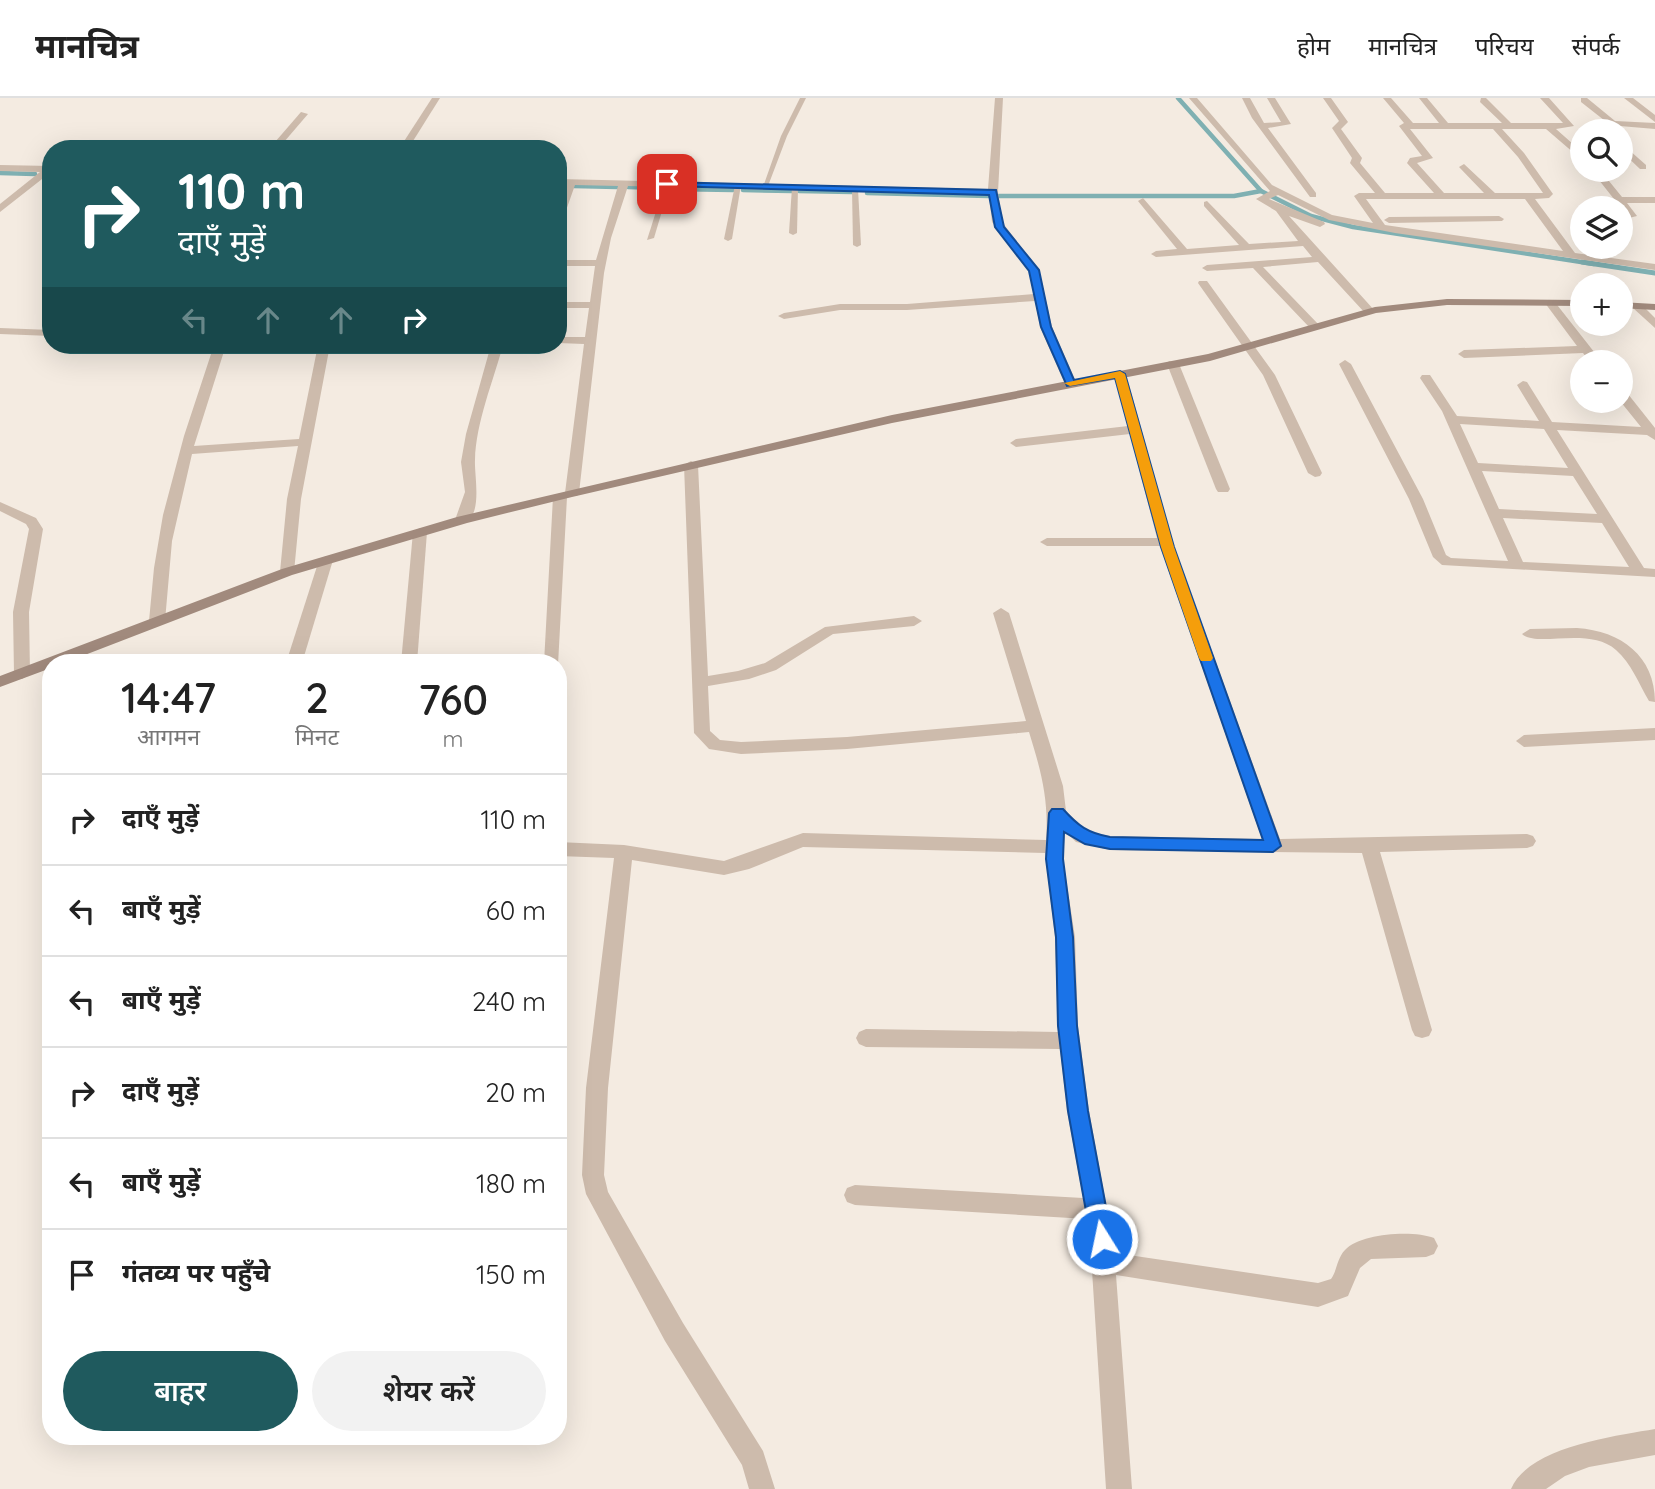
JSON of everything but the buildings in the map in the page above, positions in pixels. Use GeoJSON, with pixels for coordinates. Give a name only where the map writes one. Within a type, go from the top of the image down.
{"type":"FeatureCollection","features":[{"type":"Feature","properties":{"kind":"street"},"geometry":{"type":"LineString","coordinates":[[409,140],[436,98]]}},
{"type":"Feature","properties":{"kind":"street"},"geometry":{"type":"LineString","coordinates":[[999,98],[993,192],[999,227],[1034,270],[1052,348],[1070,384]]}},
{"type":"Feature","properties":{"kind":"street"},"geometry":{"type":"LineString","coordinates":[[1193,98],[1269,187],[1271,194]]}},
{"type":"Feature","properties":{"kind":"street"},"geometry":{"type":"LineString","coordinates":[[1246,98],[1262,125],[1313,195]]}},
{"type":"Feature","properties":{"kind":"street"},"geometry":{"type":"LineString","coordinates":[[1262,125],[1287,124],[1271,98]]}},
{"type":"Feature","properties":{"kind":"street"},"geometry":{"type":"LineString","coordinates":[[1327,98],[1344,124],[1336,128],[1357,158],[1356,163],[1381,194]]}},
{"type":"Feature","properties":{"kind":"street"},"geometry":{"type":"LineString","coordinates":[[1387,98],[1410,125]]}},
{"type":"Feature","properties":{"kind":"street"},"geometry":{"type":"LineString","coordinates":[[1423,98],[1446,126]]}},
{"type":"Feature","properties":{"kind":"street"},"geometry":{"type":"LineString","coordinates":[[1440,194],[1411,161],[1428,159],[1403,127],[1570,126],[1544,98]]}},
{"type":"Feature","properties":{"kind":"street"},"geometry":{"type":"LineString","coordinates":[[1628,98],[1655,119]]}},
{"type":"Feature","properties":{"kind":"street"},"geometry":{"type":"LineString","coordinates":[[1483,100],[1510,127]]}},
{"type":"Feature","properties":{"kind":"street"},"geometry":{"type":"LineString","coordinates":[[1584,100],[1607,119]]}},
{"type":"Feature","properties":{"kind":"street"},"geometry":{"type":"LineString","coordinates":[[280,140],[304,114]]}},
{"type":"Feature","properties":{"kind":"street"},"geometry":{"type":"LineString","coordinates":[[1633,124],[1655,126]]}},
{"type":"Feature","properties":{"kind":"street"},"geometry":{"type":"LineString","coordinates":[[1378,224],[1359,196],[1440,194],[1529,197],[1548,194],[1521,155],[1496,127]]}},
{"type":"Feature","properties":{"kind":"street"},"geometry":{"type":"LineString","coordinates":[[1549,127],[1570,146]]}},
{"type":"Feature","properties":{"kind":"street"},"geometry":{"type":"LineString","coordinates":[[1633,157],[1643,167]]}},
{"type":"Feature","properties":{"kind":"street"},"geometry":{"type":"LineString","coordinates":[[1464,167],[1492,196]]}},
{"type":"Feature","properties":{"kind":"street"},"geometry":{"type":"LineString","coordinates":[[0,168],[42,169]]}},
{"type":"Feature","properties":{"kind":"street"},"geometry":{"type":"LineString","coordinates":[[0,209],[42,175]]}},
{"type":"Feature","properties":{"kind":"street"},"geometry":{"type":"LineString","coordinates":[[567,182],[993,192]]}},
{"type":"Feature","properties":{"kind":"street"},"geometry":{"type":"LineString","coordinates":[[567,195],[572,182]]}},
{"type":"Feature","properties":{"kind":"street"},"geometry":{"type":"LineString","coordinates":[[1605,182],[1616,196]]}},
{"type":"Feature","properties":{"kind":"street"},"geometry":{"type":"LineString","coordinates":[[553,654],[566,495],[592,341],[601,263],[624,183]]}},
{"type":"Feature","properties":{"kind":"street"},"geometry":{"type":"LineString","coordinates":[[1271,194],[1263,201],[1322,225],[1356,233],[1655,277]]}},
{"type":"Feature","properties":{"kind":"street"},"geometry":{"type":"LineString","coordinates":[[1271,194],[1329,216],[1429,234],[1570,254]]}},
{"type":"Feature","properties":{"kind":"street"},"geometry":{"type":"LineString","coordinates":[[1529,197],[1570,251]]}},
{"type":"Feature","properties":{"kind":"street"},"geometry":{"type":"LineString","coordinates":[[1650,200],[1655,210]]}},
{"type":"Feature","properties":{"kind":"street"},"geometry":{"type":"LineString","coordinates":[[1143,201],[1184,251]]}},
{"type":"Feature","properties":{"kind":"street"},"geometry":{"type":"LineString","coordinates":[[1208,204],[1246,247]]}},
{"type":"Feature","properties":{"kind":"street"},"geometry":{"type":"LineString","coordinates":[[1279,209],[1306,243],[1369,311]]}},
{"type":"Feature","properties":{"kind":"street"},"geometry":{"type":"LineString","coordinates":[[1378,224],[1418,220],[1499,219]]}},
{"type":"Feature","properties":{"kind":"street"},"geometry":{"type":"LineString","coordinates":[[1418,220],[1429,234]]}},
{"type":"Feature","properties":{"kind":"street"},"geometry":{"type":"LineString","coordinates":[[1156,254],[1306,243]]}},
{"type":"Feature","properties":{"kind":"street"},"geometry":{"type":"LineString","coordinates":[[1207,268],[1321,259]]}},
{"type":"Feature","properties":{"kind":"street"},"geometry":{"type":"LineString","coordinates":[[1604,259],[1655,267]]}},
{"type":"Feature","properties":{"kind":"street"},"geometry":{"type":"LineString","coordinates":[[567,263],[601,263]]}},
{"type":"Feature","properties":{"kind":"street"},"geometry":{"type":"LineString","coordinates":[[1255,264],[1314,326]]}},
{"type":"Feature","properties":{"kind":"street"},"geometry":{"type":"LineString","coordinates":[[1203,283],[1269,375],[1315,473]]}},
{"type":"Feature","properties":{"kind":"street"},"geometry":{"type":"LineString","coordinates":[[784,316],[840,307],[907,306],[1039,297]]}},
{"type":"Feature","properties":{"kind":"street"},"geometry":{"type":"LineString","coordinates":[[73,654],[287,572],[462,520],[691,465],[892,419],[1173,364],[1250,346],[1369,311],[1447,302],[1570,303]]}},
{"type":"Feature","properties":{"kind":"street"},"geometry":{"type":"LineString","coordinates":[[1550,303],[1586,349]]}},
{"type":"Feature","properties":{"kind":"street"},"geometry":{"type":"LineString","coordinates":[[567,305],[596,305]]}},
{"type":"Feature","properties":{"kind":"street"},"geometry":{"type":"LineString","coordinates":[[1633,306],[1655,307]]}},
{"type":"Feature","properties":{"kind":"street"},"geometry":{"type":"LineString","coordinates":[[1637,306],[1655,325]]}},
{"type":"Feature","properties":{"kind":"street"},"geometry":{"type":"LineString","coordinates":[[0,331],[42,332]]}},
{"type":"Feature","properties":{"kind":"street"},"geometry":{"type":"LineString","coordinates":[[567,340],[592,341]]}},
{"type":"Feature","properties":{"kind":"street"},"geometry":{"type":"LineString","coordinates":[[1464,354],[1586,349]]}},
{"type":"Feature","properties":{"kind":"street"},"geometry":{"type":"LineString","coordinates":[[157,621],[157,590],[172,513],[216,354]]}},
{"type":"Feature","properties":{"kind":"street"},"geometry":{"type":"LineString","coordinates":[[287,572],[295,499],[322,354]]}},
{"type":"Feature","properties":{"kind":"street"},"geometry":{"type":"LineString","coordinates":[[462,520],[471,502],[468,462],[472,434],[495,354]]}},
{"type":"Feature","properties":{"kind":"street"},"geometry":{"type":"LineString","coordinates":[[1173,364],[1223,489]]}},
{"type":"Feature","properties":{"kind":"street"},"geometry":{"type":"LineString","coordinates":[[1345,364],[1416,499],[1440,557],[1456,565],[1655,573]]}},
{"type":"Feature","properties":{"kind":"street"},"geometry":{"type":"LineString","coordinates":[[1120,374],[1166,542],[1273,846]]}},
{"type":"Feature","properties":{"kind":"street"},"geometry":{"type":"LineString","coordinates":[[1426,378],[1433,384],[1452,420],[1518,566]]}},
{"type":"Feature","properties":{"kind":"street"},"geometry":{"type":"LineString","coordinates":[[1523,385],[1640,573]]}},
{"type":"Feature","properties":{"kind":"street"},"geometry":{"type":"LineString","coordinates":[[1633,408],[1653,433]]}},
{"type":"Feature","properties":{"kind":"street"},"geometry":{"type":"LineString","coordinates":[[1452,420],[1653,433]]}},
{"type":"Feature","properties":{"kind":"street"},"geometry":{"type":"LineString","coordinates":[[1016,443],[1136,429]]}},
{"type":"Feature","properties":{"kind":"street"},"geometry":{"type":"LineString","coordinates":[[188,450],[306,442]]}},
{"type":"Feature","properties":{"kind":"street"},"geometry":{"type":"LineString","coordinates":[[691,465],[702,733],[715,745],[741,748],[847,743],[1035,726]]}},
{"type":"Feature","properties":{"kind":"street"},"geometry":{"type":"LineString","coordinates":[[1473,467],[1577,472]]}},
{"type":"Feature","properties":{"kind":"street"},"geometry":{"type":"LineString","coordinates":[[0,506],[31,521],[36,529],[21,612],[22,674]]}},
{"type":"Feature","properties":{"kind":"street"},"geometry":{"type":"LineString","coordinates":[[1492,513],[1606,519]]}},
{"type":"Feature","properties":{"kind":"street"},"geometry":{"type":"LineString","coordinates":[[410,654],[420,532]]}},
{"type":"Feature","properties":{"kind":"street"},"geometry":{"type":"LineString","coordinates":[[1048,542],[1166,542]]}},
{"type":"Feature","properties":{"kind":"street"},"geometry":{"type":"LineString","coordinates":[[297,654],[326,561]]}},
{"type":"Feature","properties":{"kind":"street"},"geometry":{"type":"LineString","coordinates":[[1001,613],[1054,786],[1057,813],[1054,847],[1065,937],[1070,1041],[1078,1111],[1103,1262],[1119,1489]]}},
{"type":"Feature","properties":{"kind":"street"},"geometry":{"type":"LineString","coordinates":[[701,682],[762,671],[798,652],[819,634],[830,630],[914,621]]}},
{"type":"Feature","properties":{"kind":"street"},"geometry":{"type":"LineString","coordinates":[[1530,634],[1584,634],[1610,639],[1622,647],[1655,697]]}},
{"type":"Feature","properties":{"kind":"street"},"geometry":{"type":"LineString","coordinates":[[0,682],[42,666]]}},
{"type":"Feature","properties":{"kind":"street"},"geometry":{"type":"LineString","coordinates":[[1524,741],[1655,734]]}},
{"type":"Feature","properties":{"kind":"street"},"geometry":{"type":"LineString","coordinates":[[1057,813],[1073,831],[1091,840],[1110,843],[1368,846],[1527,841]]}},
{"type":"Feature","properties":{"kind":"street"},"geometry":{"type":"LineString","coordinates":[[567,849],[624,852],[724,868],[742,864],[784,845],[803,840],[1054,847]]}},
{"type":"Feature","properties":{"kind":"street"},"geometry":{"type":"LineString","coordinates":[[1368,846],[1422,1030]]}},
{"type":"Feature","properties":{"kind":"street"},"geometry":{"type":"LineString","coordinates":[[624,852],[597,1088],[593,1175],[597,1194],[674,1332],[754,1460],[762,1489]]}},
{"type":"Feature","properties":{"kind":"street"},"geometry":{"type":"LineString","coordinates":[[866,1038],[1070,1041]]}},
{"type":"Feature","properties":{"kind":"street"},"geometry":{"type":"LineString","coordinates":[[855,1195],[1096,1209]]}},
{"type":"Feature","properties":{"kind":"street"},"geometry":{"type":"LineString","coordinates":[[1103,1262],[1318,1295],[1335,1293],[1343,1285],[1347,1269],[1363,1251],[1379,1247],[1426,1246]]}},
{"type":"Feature","properties":{"kind":"street"},"geometry":{"type":"LineString","coordinates":[[1524,1489],[1557,1465],[1588,1454],[1655,1442]]}},
{"type":"Feature","properties":{"kind":"lane"},"geometry":{"type":"LineString","coordinates":[[765,186],[776,153],[803,98]]}},
{"type":"Feature","properties":{"kind":"lane"},"geometry":{"type":"LineString","coordinates":[[650,238],[667,184]]}},
{"type":"Feature","properties":{"kind":"lane"},"geometry":{"type":"LineString","coordinates":[[727,239],[738,186]]}},
{"type":"Feature","properties":{"kind":"lane"},"geometry":{"type":"LineString","coordinates":[[793,233],[795,187]]}},
{"type":"Feature","properties":{"kind":"lane"},"geometry":{"type":"LineString","coordinates":[[855,189],[857,245]]}},
{"type":"Feature","properties":{"kind":"waterway"},"geometry":{"type":"LineString","coordinates":[[1178,98],[1261,191]]}},
{"type":"Feature","properties":{"kind":"waterway"},"geometry":{"type":"LineString","coordinates":[[0,173],[35,174]]}},
{"type":"Feature","properties":{"kind":"waterway"},"geometry":{"type":"LineString","coordinates":[[574,186],[617,187]]}},
{"type":"Feature","properties":{"kind":"waterway"},"geometry":{"type":"LineString","coordinates":[[628,187],[660,188]]}},
{"type":"Feature","properties":{"kind":"waterway"},"geometry":{"type":"LineString","coordinates":[[671,189],[733,190]]}},
{"type":"Feature","properties":{"kind":"waterway"},"geometry":{"type":"LineString","coordinates":[[743,190],[792,191]]}},
{"type":"Feature","properties":{"kind":"waterway"},"geometry":{"type":"LineString","coordinates":[[799,191],[852,192]]}},
{"type":"Feature","properties":{"kind":"waterway"},"geometry":{"type":"LineString","coordinates":[[999,196],[1234,196],[1261,191]]}},
{"type":"Feature","properties":{"kind":"waterway"},"geometry":{"type":"LineString","coordinates":[[1261,191],[1311,216],[1353,227],[1594,264]]}},
{"type":"Feature","properties":{"kind":"waterway"},"geometry":{"type":"LineString","coordinates":[[867,193],[988,196]]}},
{"type":"Feature","properties":{"kind":"waterway"},"geometry":{"type":"LineString","coordinates":[[1582,262],[1655,273]]}},
{"type":"Feature","properties":{"kind":"slow traffic"},"geometry":{"type":"LineString","coordinates":[[1070,383],[1120,374],[1167,547],[1206,658]]}},
{"type":"Feature","properties":{"kind":"route"},"geometry":{"type":"LineString","coordinates":[[667,184],[993,192],[999,227],[1034,270],[1052,348],[1070,384],[1120,374],[1167,547],[1273,846],[1110,843],[1082,837],[1057,813],[1054,859],[1065,937],[1068,1026],[1078,1111],[1102,1239]]}}]}
